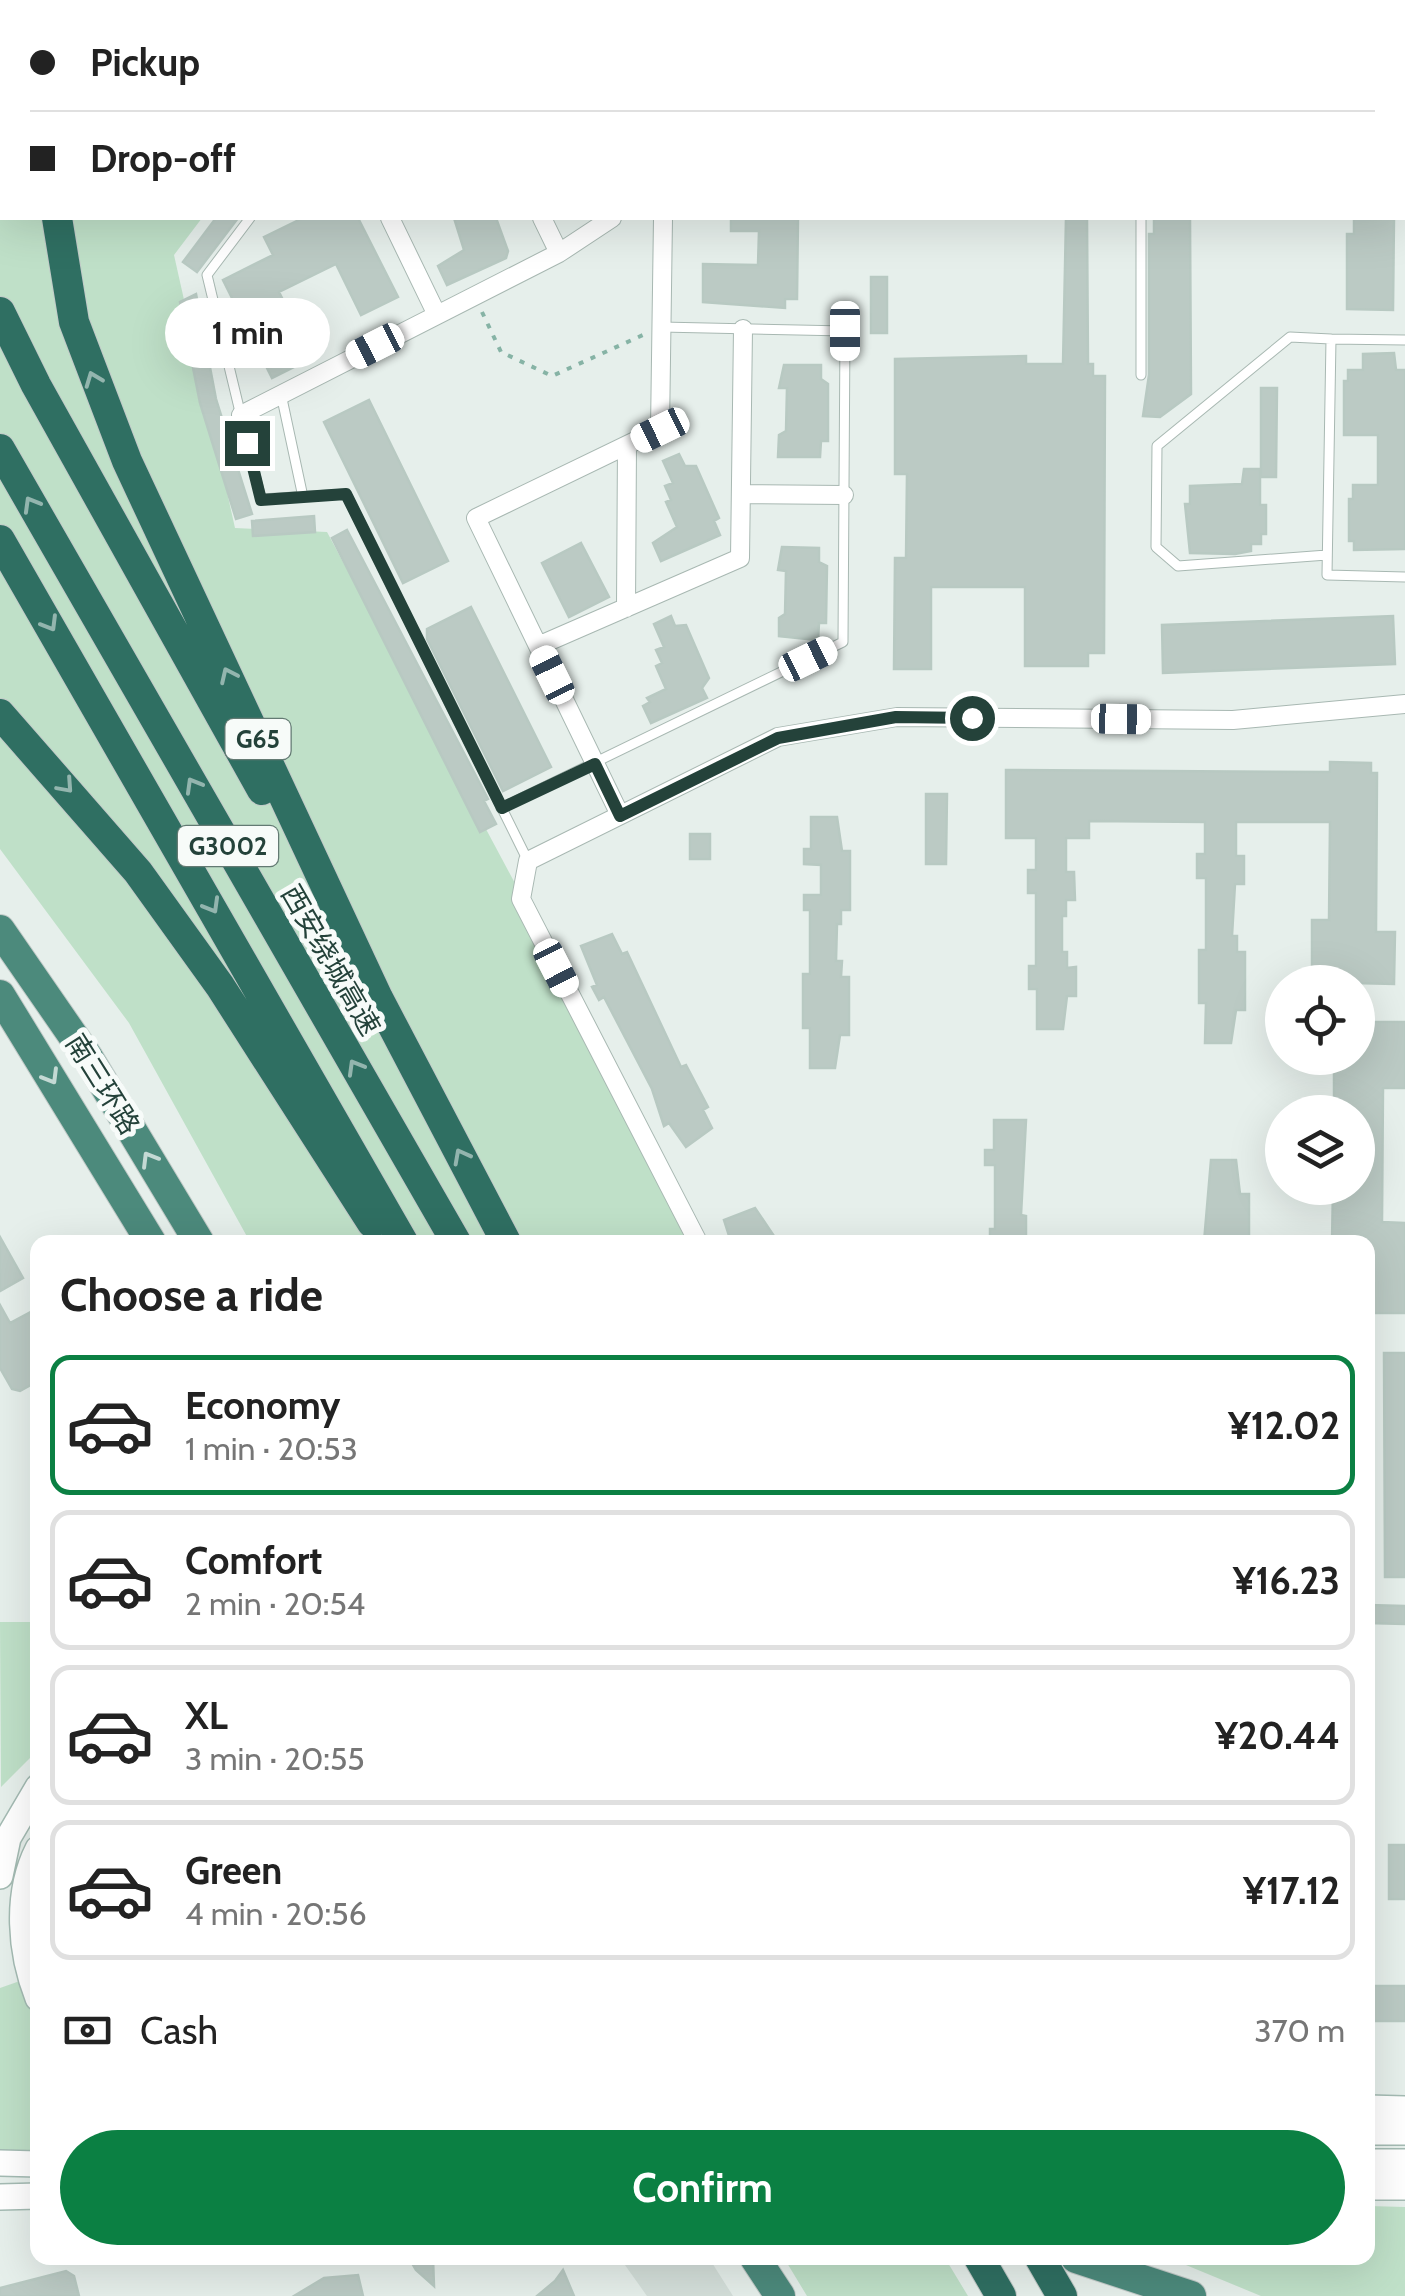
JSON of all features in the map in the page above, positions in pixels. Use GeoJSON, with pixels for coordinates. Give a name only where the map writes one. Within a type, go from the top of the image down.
{"type":"FeatureCollection","features":[{"type":"Feature","properties":{"kind":"highway","name":"G65"},"geometry":{"type":"LineString","coordinates":[[57,220],[74,322],[109,419],[378,998],[502,1235]]}},
{"type":"Feature","properties":{"kind":"highway"},"geometry":{"type":"LineString","coordinates":[[0,312],[36,386],[378,998]]}},
{"type":"Feature","properties":{"kind":"highway","name":"西安绕城高速"},"geometry":{"type":"LineString","coordinates":[[0,449],[452,1235]]}},
{"type":"Feature","properties":{"kind":"highway"},"geometry":{"type":"LineString","coordinates":[[0,540],[400,1235]]}},
{"type":"Feature","properties":{"kind":"highway"},"geometry":{"type":"LineString","coordinates":[[0,714],[92,814],[158,898],[220,986],[380,1235]]}},
{"type":"Feature","properties":{"kind":"highway","name":"南三环路"},"geometry":{"type":"LineString","coordinates":[[0,930],[87,1056],[195,1235]]}},
{"type":"Feature","properties":{"kind":"highway","name":"南三环路"},"geometry":{"type":"LineString","coordinates":[[0,994],[147,1235]]}},
{"type":"Feature","properties":{"kind":"highway"},"geometry":{"type":"LineString","coordinates":[[760,2265],[777,2292]]}},
{"type":"Feature","properties":{"kind":"highway"},"geometry":{"type":"LineString","coordinates":[[983,2265],[1001,2296]]}},
{"type":"Feature","properties":{"kind":"highway"},"geometry":{"type":"LineString","coordinates":[[1044,2265],[1062,2296]]}},
{"type":"Feature","properties":{"kind":"highway"},"geometry":{"type":"LineString","coordinates":[[1102,2265],[1191,2296]]}},
{"type":"Feature","properties":{"kind":"main road"},"geometry":{"type":"LineString","coordinates":[[0,1876],[8,1838],[30,1801]]}},
{"type":"Feature","properties":{"kind":"main road"},"geometry":{"type":"LineString","coordinates":[[30,1882],[22,1916],[30,1978]]}},
{"type":"Feature","properties":{"kind":"main road"},"geometry":{"type":"LineString","coordinates":[[1375,2108],[1405,2109]]}},
{"type":"Feature","properties":{"kind":"main road"},"geometry":{"type":"LineString","coordinates":[[1375,2132],[1405,2132]]}},
{"type":"Feature","properties":{"kind":"main road"},"geometry":{"type":"LineString","coordinates":[[1375,2162],[1405,2162]]}},
{"type":"Feature","properties":{"kind":"main road"},"geometry":{"type":"LineString","coordinates":[[0,2163],[30,2164]]}},
{"type":"Feature","properties":{"kind":"main road"},"geometry":{"type":"LineString","coordinates":[[1375,2187],[1405,2187]]}},
{"type":"Feature","properties":{"kind":"main road"},"geometry":{"type":"LineString","coordinates":[[0,2197],[30,2196]]}},
{"type":"Feature","properties":{"kind":"main road"},"geometry":{"type":"LineString","coordinates":[[750,2265],[777,2292]]}},
{"type":"Feature","properties":{"kind":"street"},"geometry":{"type":"LineString","coordinates":[[391,220],[437,315]]}},
{"type":"Feature","properties":{"kind":"street"},"geometry":{"type":"LineString","coordinates":[[543,220],[559,253]]}},
{"type":"Feature","properties":{"kind":"street"},"geometry":{"type":"LineString","coordinates":[[240,415],[559,253],[609,220]]}},
{"type":"Feature","properties":{"kind":"street"},"geometry":{"type":"LineString","coordinates":[[620,816],[476,518],[660,430],[664,220]]}},
{"type":"Feature","properties":{"kind":"street"},"geometry":{"type":"LineString","coordinates":[[538,646],[740,558],[743,329]]}},
{"type":"Feature","properties":{"kind":"street"},"geometry":{"type":"LineString","coordinates":[[626,446],[626,608]]}},
{"type":"Feature","properties":{"kind":"street"},"geometry":{"type":"LineString","coordinates":[[741,494],[844,494]]}},
{"type":"Feature","properties":{"kind":"street"},"geometry":{"type":"LineString","coordinates":[[694,1235],[521,899],[528,861],[778,738],[896,717],[1234,720],[1405,704]]}},
{"type":"Feature","properties":{"kind":"lane"},"geometry":{"type":"LineString","coordinates":[[248,220],[207,275],[261,500],[346,494],[528,861]]}},
{"type":"Feature","properties":{"kind":"lane"},"geometry":{"type":"LineString","coordinates":[[1140,374],[1141,220]]}},
{"type":"Feature","properties":{"kind":"lane"},"geometry":{"type":"LineString","coordinates":[[502,808],[843,642],[845,331],[662,327]]}},
{"type":"Feature","properties":{"kind":"lane"},"geometry":{"type":"LineString","coordinates":[[1327,555],[1178,566],[1156,548],[1157,446],[1290,337],[1405,340]]}},
{"type":"Feature","properties":{"kind":"lane"},"geometry":{"type":"LineString","coordinates":[[1331,338],[1326,575],[1405,577]]}},
{"type":"Feature","properties":{"kind":"lane"},"geometry":{"type":"LineString","coordinates":[[282,394],[304,497]]}},
{"type":"Feature","properties":{"kind":"path"},"geometry":{"type":"LineString","coordinates":[[475,296],[502,352],[552,376],[662,327]]}},
{"type":"Feature","properties":{"kind":"shaded area"},"geometry":{"type":"Polygon","coordinates":[[[625,2265],[713,2265],[733,2296],[647,2296],[625,2265]]]}},
{"type":"Feature","properties":{"kind":"green space"},"geometry":{"type":"Polygon","coordinates":[[[0,220],[200,220],[174,255],[235,528],[327,532],[703,1235],[246,1235],[129,1023],[0,849],[0,220]]]}},
{"type":"Feature","properties":{"kind":"green space"},"geometry":{"type":"Polygon","coordinates":[[[0,1622],[30,1622],[30,1758],[1,1787],[0,1622]]]}},
{"type":"Feature","properties":{"kind":"green space"},"geometry":{"type":"Polygon","coordinates":[[[30,1977],[30,2152],[0,2153],[0,1988],[30,1977]]]}},
{"type":"Feature","properties":{"kind":"green space"},"geometry":{"type":"Polygon","coordinates":[[[1375,2206],[1405,2207],[1405,2296],[1261,2296],[1186,2265],[1375,2265],[1375,2206]]]}},
{"type":"Feature","properties":{"kind":"green space"},"geometry":{"type":"Polygon","coordinates":[[[788,2265],[949,2265],[968,2296],[807,2296],[788,2265]]]}},
{"type":"Feature","properties":{"kind":"building"},"geometry":{"type":"Polygon","coordinates":[[[214,220],[236,220],[197,272],[183,262],[214,220]]]}},
{"type":"Feature","properties":{"kind":"building"},"geometry":{"type":"Polygon","coordinates":[[[299,220],[359,220],[398,297],[361,315],[336,264],[279,292],[312,358],[272,378],[223,280],[273,255],[264,237],[299,220]]]}},
{"type":"Feature","properties":{"kind":"building"},"geometry":{"type":"Polygon","coordinates":[[[455,220],[497,220],[508,251],[506,258],[447,285],[438,266],[464,250],[455,220]]]}},
{"type":"Feature","properties":{"kind":"building"},"geometry":{"type":"Polygon","coordinates":[[[731,220],[798,220],[797,299],[785,299],[785,308],[703,302],[703,264],[758,265],[759,231],[731,231],[731,220]]]}},
{"type":"Feature","properties":{"kind":"building"},"geometry":{"type":"Polygon","coordinates":[[[1066,220],[1087,220],[1088,364],[1093,364],[1093,376],[1105,376],[1104,653],[1088,653],[1088,666],[1025,666],[1025,587],[931,587],[931,669],[894,669],[895,558],[906,558],[907,474],[895,474],[895,359],[1026,356],[1026,364],[1063,364],[1066,220]]]}},
{"type":"Feature","properties":{"kind":"building"},"geometry":{"type":"Polygon","coordinates":[[[1154,220],[1190,220],[1191,394],[1160,417],[1143,416],[1149,375],[1149,234],[1154,234],[1154,220]]]}},
{"type":"Feature","properties":{"kind":"building"},"geometry":{"type":"Polygon","coordinates":[[[1354,220],[1394,220],[1393,310],[1347,309],[1347,234],[1354,234],[1354,220]]]}},
{"type":"Feature","properties":{"kind":"building"},"geometry":{"type":"Polygon","coordinates":[[[871,277],[887,277],[887,333],[871,333],[871,277]]]}},
{"type":"Feature","properties":{"kind":"building"},"geometry":{"type":"Polygon","coordinates":[[[196,294],[216,399],[252,514],[236,519],[200,403],[180,302],[196,294]]]}},
{"type":"Feature","properties":{"kind":"building"},"geometry":{"type":"Polygon","coordinates":[[[1394,353],[1396,370],[1405,370],[1405,549],[1354,550],[1354,541],[1349,541],[1349,499],[1353,499],[1353,485],[1378,485],[1378,435],[1344,435],[1344,381],[1348,381],[1348,370],[1363,370],[1363,354],[1394,353]]]}},
{"type":"Feature","properties":{"kind":"building"},"geometry":{"type":"Polygon","coordinates":[[[784,365],[821,365],[821,379],[828,384],[828,441],[821,441],[820,457],[778,457],[779,435],[786,431],[787,388],[779,388],[784,365]]]}},
{"type":"Feature","properties":{"kind":"building"},"geometry":{"type":"Polygon","coordinates":[[[1261,388],[1277,388],[1276,477],[1261,477],[1261,388]]]}},
{"type":"Feature","properties":{"kind":"building"},"geometry":{"type":"Polygon","coordinates":[[[369,400],[448,561],[403,583],[324,422],[369,400]]]}},
{"type":"Feature","properties":{"kind":"building"},"geometry":{"type":"Polygon","coordinates":[[[679,454],[685,466],[696,466],[719,518],[714,521],[720,535],[661,561],[653,543],[677,527],[666,502],[671,500],[665,486],[673,483],[663,461],[679,454]]]}},
{"type":"Feature","properties":{"kind":"building"},"geometry":{"type":"Polygon","coordinates":[[[1244,469],[1260,469],[1260,505],[1266,505],[1266,534],[1261,534],[1261,544],[1251,544],[1251,551],[1235,554],[1190,553],[1185,504],[1190,504],[1190,486],[1242,484],[1244,469]]]}},
{"type":"Feature","properties":{"kind":"building"},"geometry":{"type":"Polygon","coordinates":[[[314,516],[315,532],[253,536],[252,521],[314,516]]]}},
{"type":"Feature","properties":{"kind":"building"},"geometry":{"type":"Polygon","coordinates":[[[347,530],[488,799],[484,801],[496,824],[480,832],[332,538],[347,530]]]}},
{"type":"Feature","properties":{"kind":"building"},"geometry":{"type":"Polygon","coordinates":[[[581,543],[609,597],[569,617],[542,563],[581,543]]]}},
{"type":"Feature","properties":{"kind":"building"},"geometry":{"type":"Polygon","coordinates":[[[782,547],[819,548],[819,562],[827,566],[826,623],[819,623],[818,640],[779,636],[779,618],[785,614],[786,571],[778,570],[782,547]]]}},
{"type":"Feature","properties":{"kind":"building"},"geometry":{"type":"Polygon","coordinates":[[[471,607],[551,767],[503,791],[427,639],[427,629],[471,607]]]}},
{"type":"Feature","properties":{"kind":"building"},"geometry":{"type":"Polygon","coordinates":[[[671,616],[675,626],[686,625],[709,678],[702,688],[707,698],[651,723],[643,706],[650,702],[647,698],[666,689],[656,666],[662,663],[656,650],[664,647],[654,624],[671,616]]]}},
{"type":"Feature","properties":{"kind":"building"},"geometry":{"type":"Polygon","coordinates":[[[1393,616],[1395,664],[1163,673],[1162,625],[1393,616]]]}},
{"type":"Feature","properties":{"kind":"building"},"geometry":{"type":"Polygon","coordinates":[[[1330,762],[1371,763],[1371,773],[1377,773],[1376,932],[1395,932],[1394,984],[1375,984],[1375,965],[1312,965],[1312,920],[1329,920],[1330,822],[1236,822],[1236,856],[1244,856],[1244,884],[1235,884],[1232,936],[1237,936],[1237,952],[1245,952],[1245,1010],[1236,1010],[1231,1043],[1205,1043],[1206,1003],[1199,1003],[1199,950],[1206,950],[1206,878],[1197,878],[1197,854],[1205,854],[1205,822],[1089,821],[1089,838],[1066,838],[1066,872],[1074,872],[1075,900],[1066,900],[1066,916],[1062,916],[1062,952],[1067,952],[1067,968],[1076,967],[1076,996],[1067,996],[1063,1029],[1037,1029],[1037,989],[1029,989],[1029,966],[1036,966],[1036,893],[1028,893],[1028,870],[1036,870],[1036,838],[1006,838],[1006,770],[1330,772],[1330,762]]]}},
{"type":"Feature","properties":{"kind":"building"},"geometry":{"type":"Polygon","coordinates":[[[926,794],[947,794],[946,864],[926,864],[926,794]]]}},
{"type":"Feature","properties":{"kind":"building"},"geometry":{"type":"Polygon","coordinates":[[[811,817],[837,817],[842,851],[850,851],[850,910],[841,910],[841,924],[837,924],[836,961],[842,961],[841,977],[849,977],[849,1035],[840,1035],[835,1068],[810,1068],[810,1028],[803,1028],[803,974],[810,974],[810,910],[804,910],[804,895],[821,895],[821,865],[804,864],[804,849],[811,849],[811,817]]]}},
{"type":"Feature","properties":{"kind":"building"},"geometry":{"type":"Polygon","coordinates":[[[690,834],[710,834],[710,859],[690,859],[690,834]]]}},
{"type":"Feature","properties":{"kind":"building"},"geometry":{"type":"Polygon","coordinates":[[[612,934],[622,954],[627,952],[681,1067],[686,1065],[708,1107],[703,1110],[712,1128],[686,1147],[669,1123],[664,1126],[652,1089],[604,997],[599,1000],[592,987],[597,985],[581,946],[612,934]]]}},
{"type":"Feature","properties":{"kind":"building"},"geometry":{"type":"Polygon","coordinates":[[[1375,1022],[1405,1022],[1405,1088],[1383,1088],[1382,1222],[1405,1223],[1405,1313],[1375,1313],[1375,1235],[1332,1235],[1333,1205],[1375,1205],[1375,1095],[1334,1095],[1334,1075],[1375,1075],[1375,1022]]]}},
{"type":"Feature","properties":{"kind":"building"},"geometry":{"type":"Polygon","coordinates":[[[994,1120],[1026,1120],[1021,1215],[1026,1216],[1026,1235],[990,1235],[990,1229],[995,1229],[995,1165],[985,1165],[985,1150],[994,1150],[994,1120]]]}},
{"type":"Feature","properties":{"kind":"building"},"geometry":{"type":"Polygon","coordinates":[[[1211,1160],[1236,1160],[1240,1194],[1249,1194],[1249,1235],[1205,1235],[1211,1160]]]}},
{"type":"Feature","properties":{"kind":"building"},"geometry":{"type":"Polygon","coordinates":[[[755,1208],[773,1235],[729,1235],[724,1220],[755,1208]]]}},
{"type":"Feature","properties":{"kind":"building"},"geometry":{"type":"Polygon","coordinates":[[[0,1237],[23,1278],[0,1291],[0,1237]]]}},
{"type":"Feature","properties":{"kind":"building"},"geometry":{"type":"Polygon","coordinates":[[[0,1305],[10,1323],[30,1312],[30,1385],[20,1391],[12,1389],[0,1368],[0,1305]]]}},
{"type":"Feature","properties":{"kind":"building"},"geometry":{"type":"Polygon","coordinates":[[[1384,1353],[1405,1353],[1405,1577],[1385,1577],[1384,1353]]]}},
{"type":"Feature","properties":{"kind":"building"},"geometry":{"type":"Polygon","coordinates":[[[1375,1605],[1405,1606],[1405,1624],[1375,1623],[1375,1605]]]}},
{"type":"Feature","properties":{"kind":"building"},"geometry":{"type":"Polygon","coordinates":[[[1389,1845],[1405,1845],[1405,1899],[1389,1899],[1389,1845]]]}},
{"type":"Feature","properties":{"kind":"building"},"geometry":{"type":"Polygon","coordinates":[[[1375,1986],[1405,1986],[1405,2021],[1375,2021],[1375,1986]]]}},
{"type":"Feature","properties":{"kind":"building"},"geometry":{"type":"Polygon","coordinates":[[[413,2265],[433,2265],[434,2286],[413,2265]]]}},
{"type":"Feature","properties":{"kind":"building"},"geometry":{"type":"Polygon","coordinates":[[[563,2270],[574,2296],[537,2296],[555,2281],[563,2270]]]}},
{"type":"Feature","properties":{"kind":"building"},"geometry":{"type":"Polygon","coordinates":[[[66,2271],[74,2276],[79,2296],[0,2296],[0,2288],[66,2271]]]}},
{"type":"Feature","properties":{"kind":"building"},"geometry":{"type":"Polygon","coordinates":[[[358,2275],[363,2296],[294,2296],[324,2278],[358,2275]]]}},
{"type":"Feature","properties":{"kind":"route"},"geometry":{"type":"LineString","coordinates":[[247,443],[261,500],[346,494],[502,808],[595,764],[620,816],[778,738],[896,717],[972,718]]}}]}
